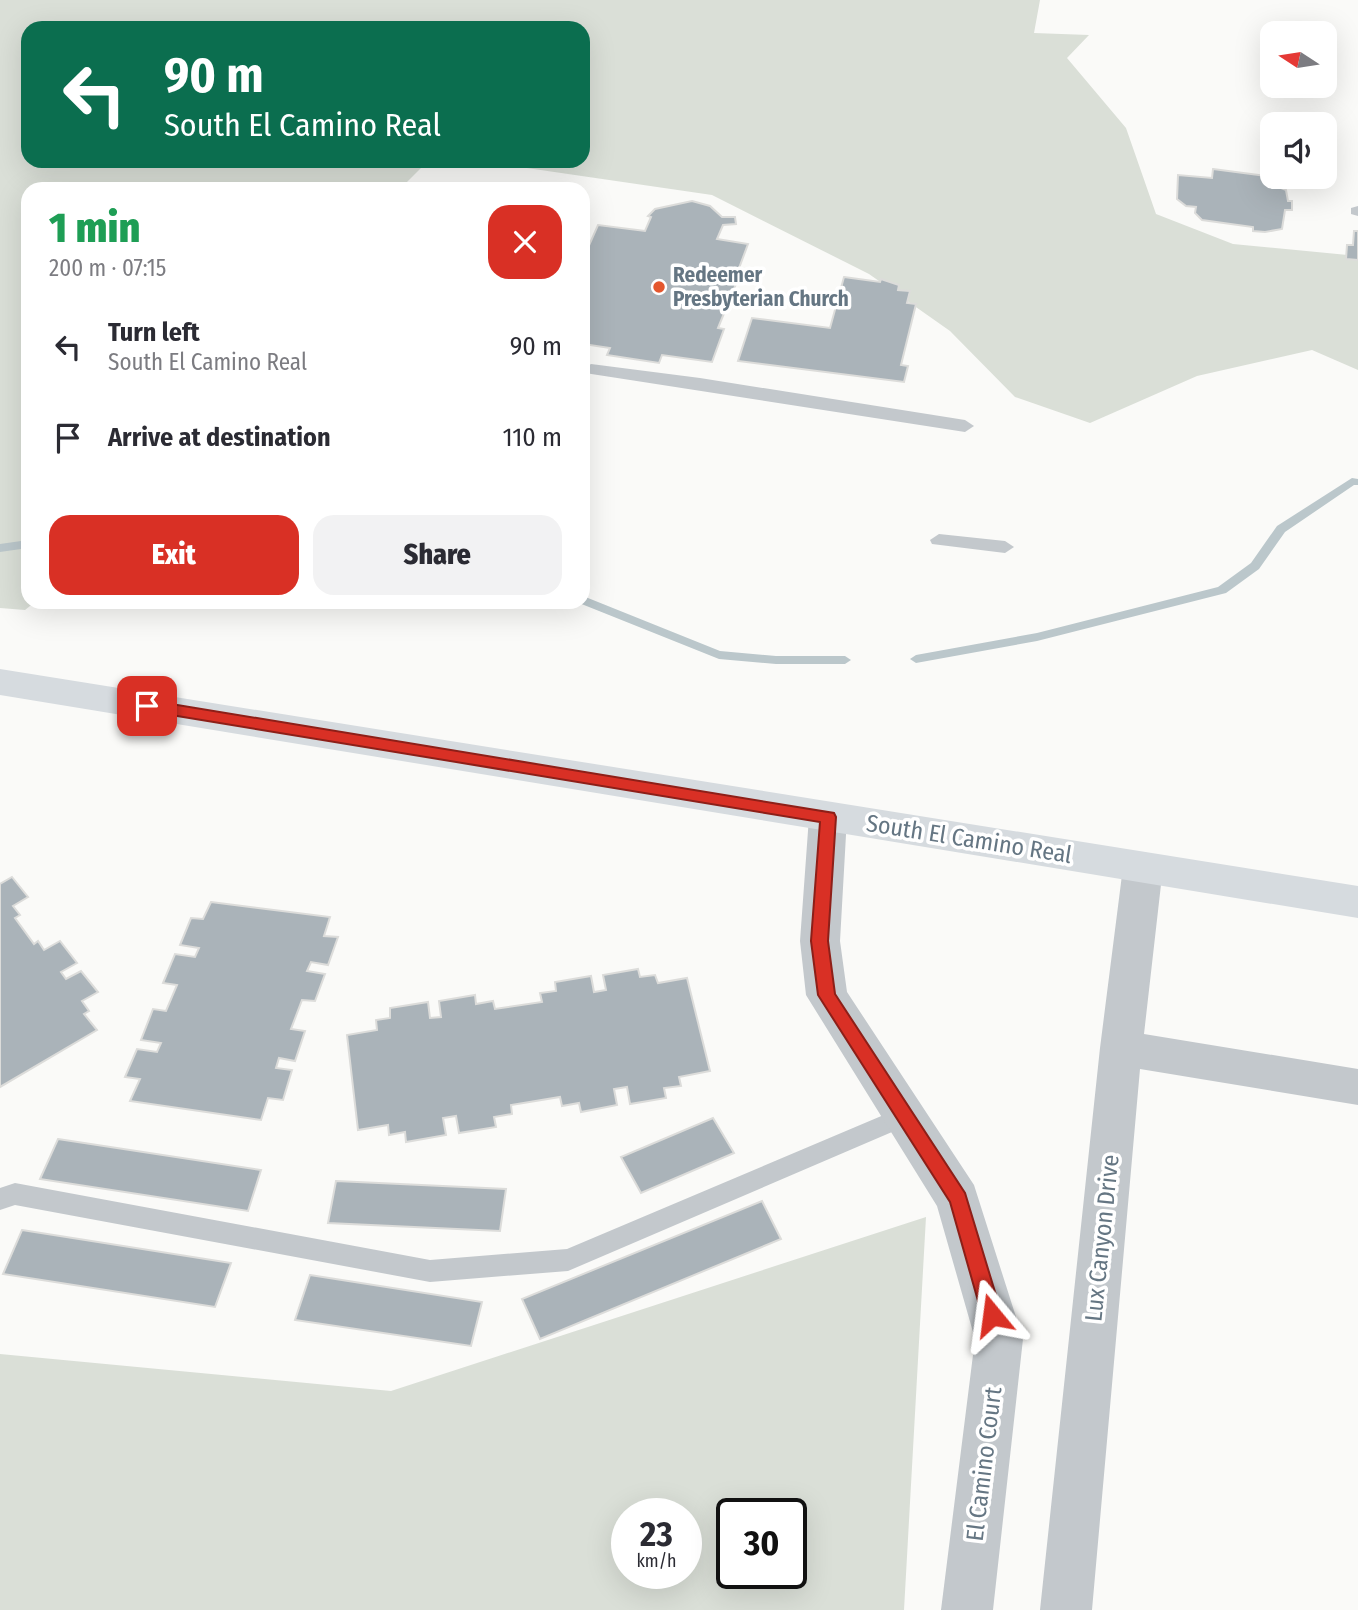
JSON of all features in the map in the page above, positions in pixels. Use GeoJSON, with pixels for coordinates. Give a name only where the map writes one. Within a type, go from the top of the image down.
{"type":"FeatureCollection","features":[{"type":"Feature","properties":{"kind":"main road","name":"South El Camino Real"},"geometry":{"type":"LineString","coordinates":[[0,682],[1358,902]]}},
{"type":"Feature","properties":{"kind":"street","name":"El Camino Court"},"geometry":{"type":"LineString","coordinates":[[828,817],[820,941],[827,995],[958,1199],[999,1339],[967,1610]]}},
{"type":"Feature","properties":{"kind":"street","name":"Lux Canyon Drive"},"geometry":{"type":"LineString","coordinates":[[1066,1610],[1121,1048],[1143,867]]}},
{"type":"Feature","properties":{"kind":"street"},"geometry":{"type":"LineString","coordinates":[[1121,1048],[1358,1087]]}},
{"type":"Feature","properties":{"kind":"lane"},"geometry":{"type":"LineString","coordinates":[[592,369],[700,383],[965,426]]}},
{"type":"Feature","properties":{"kind":"lane"},"geometry":{"type":"LineString","coordinates":[[939,540],[1005,547]]}},
{"type":"Feature","properties":{"kind":"lane"},"geometry":{"type":"LineString","coordinates":[[0,1199],[15,1195],[430,1271],[568,1260],[905,1116]]}},
{"type":"Feature","properties":{"kind":"shaded area"},"geometry":{"type":"Polygon","coordinates":[[[0,0],[1040,0],[1034,33],[1089,35],[1067,58],[1126,128],[1156,214],[1233,244],[1358,256],[1358,370],[1312,350],[1197,376],[1090,423],[1015,397],[950,331],[869,274],[712,195],[527,168],[590,168],[590,21],[21,21],[21,168],[421,168],[407,182],[21,182],[21,609],[26,609],[25,610],[0,608],[0,0]]]}},
{"type":"Feature","properties":{"kind":"shaded area"},"geometry":{"type":"Polygon","coordinates":[[[926,1217],[904,1610],[0,1610],[0,1354],[391,1391],[926,1217]]]}},
{"type":"Feature","properties":{"kind":"building"},"geometry":{"type":"Polygon","coordinates":[[[1213,169],[1260,175],[1260,189],[1286,190],[1288,201],[1292,201],[1292,210],[1285,210],[1282,229],[1253,231],[1253,227],[1202,220],[1195,213],[1196,207],[1186,206],[1177,199],[1178,175],[1212,178],[1213,169]]]}},
{"type":"Feature","properties":{"kind":"building","name":"Redeemer Presbyterian Church"},"geometry":{"type":"Polygon","coordinates":[[[692,201],[710,206],[722,217],[735,217],[736,224],[723,225],[717,239],[748,244],[735,279],[738,279],[718,328],[724,329],[712,362],[662,355],[659,363],[607,355],[610,348],[590,345],[590,243],[598,225],[645,231],[651,217],[648,216],[655,209],[692,201]]]}},
{"type":"Feature","properties":{"kind":"building"},"geometry":{"type":"Polygon","coordinates":[[[1354,231],[1358,231],[1358,260],[1346,259],[1347,245],[1353,245],[1354,231]]]}},
{"type":"Feature","properties":{"kind":"building"},"geometry":{"type":"Polygon","coordinates":[[[844,277],[880,282],[881,279],[899,285],[898,290],[910,291],[907,303],[916,304],[901,365],[908,366],[904,382],[738,361],[752,318],[830,328],[844,277]]]}},
{"type":"Feature","properties":{"kind":"building"},"geometry":{"type":"Polygon","coordinates":[[[12,877],[28,897],[13,906],[20,915],[15,918],[34,944],[38,941],[44,950],[60,941],[77,963],[61,972],[66,979],[81,971],[98,992],[82,1001],[89,1011],[84,1014],[97,1030],[0,1087],[0,884],[12,877]]]}},
{"type":"Feature","properties":{"kind":"building"},"geometry":{"type":"Polygon","coordinates":[[[211,902],[330,917],[324,936],[338,937],[328,965],[311,962],[307,971],[325,974],[315,1001],[302,1000],[291,1029],[305,1031],[295,1061],[279,1058],[276,1068],[292,1070],[283,1100],[268,1098],[261,1120],[130,1101],[140,1079],[125,1077],[137,1049],[157,1052],[161,1043],[141,1040],[153,1009],[166,1011],[177,985],[163,983],[175,954],[195,957],[199,948],[180,945],[191,918],[203,919],[211,902]]]}},
{"type":"Feature","properties":{"kind":"building"},"geometry":{"type":"Polygon","coordinates":[[[638,969],[640,977],[655,975],[658,983],[687,978],[710,1071],[679,1077],[681,1086],[664,1088],[666,1098],[630,1104],[627,1087],[614,1089],[617,1105],[581,1112],[579,1103],[562,1106],[560,1097],[511,1105],[512,1114],[494,1117],[496,1127],[459,1133],[456,1116],[443,1118],[446,1135],[406,1142],[405,1132],[389,1135],[388,1125],[358,1130],[347,1035],[377,1030],[376,1020],[390,1018],[390,1008],[428,1002],[430,1018],[441,1017],[439,1001],[475,995],[476,1004],[493,1001],[495,1009],[542,1002],[540,993],[556,991],[555,982],[591,976],[594,992],[606,990],[603,975],[638,969]]]}},
{"type":"Feature","properties":{"kind":"building"},"geometry":{"type":"Polygon","coordinates":[[[713,1118],[734,1153],[641,1193],[621,1157],[713,1118]]]}},
{"type":"Feature","properties":{"kind":"building"},"geometry":{"type":"Polygon","coordinates":[[[58,1139],[261,1170],[248,1211],[40,1179],[58,1139]]]}},
{"type":"Feature","properties":{"kind":"building"},"geometry":{"type":"Polygon","coordinates":[[[336,1181],[506,1189],[500,1231],[328,1223],[336,1181]]]}},
{"type":"Feature","properties":{"kind":"building"},"geometry":{"type":"Polygon","coordinates":[[[762,1201],[781,1239],[540,1339],[522,1299],[762,1201]]]}},
{"type":"Feature","properties":{"kind":"building"},"geometry":{"type":"Polygon","coordinates":[[[22,1230],[231,1263],[215,1307],[3,1274],[22,1230]]]}},
{"type":"Feature","properties":{"kind":"building"},"geometry":{"type":"Polygon","coordinates":[[[310,1275],[482,1302],[471,1346],[295,1320],[310,1275]]]}},
{"type":"Feature","properties":{"kind":"waterway"},"geometry":{"type":"LineString","coordinates":[[916,659],[1037,637],[1222,590],[1255,566],[1281,529],[1352,481],[1358,482]]}},
{"type":"Feature","properties":{"kind":"waterway"},"geometry":{"type":"LineString","coordinates":[[0,548],[21,545]]}},
{"type":"Feature","properties":{"kind":"waterway"},"geometry":{"type":"LineString","coordinates":[[590,603],[719,655],[776,660],[845,660]]}},
{"type":"Feature","properties":{"kind":"place","name":"Redeemer Presbyterian Church"},"geometry":{"type":"Point","coordinates":[659,287]}},
{"type":"Feature","properties":{"kind":"route"},"geometry":{"type":"LineString","coordinates":[[147,706],[828,817],[820,941],[827,995],[958,1199],[992,1315]]}}]}
